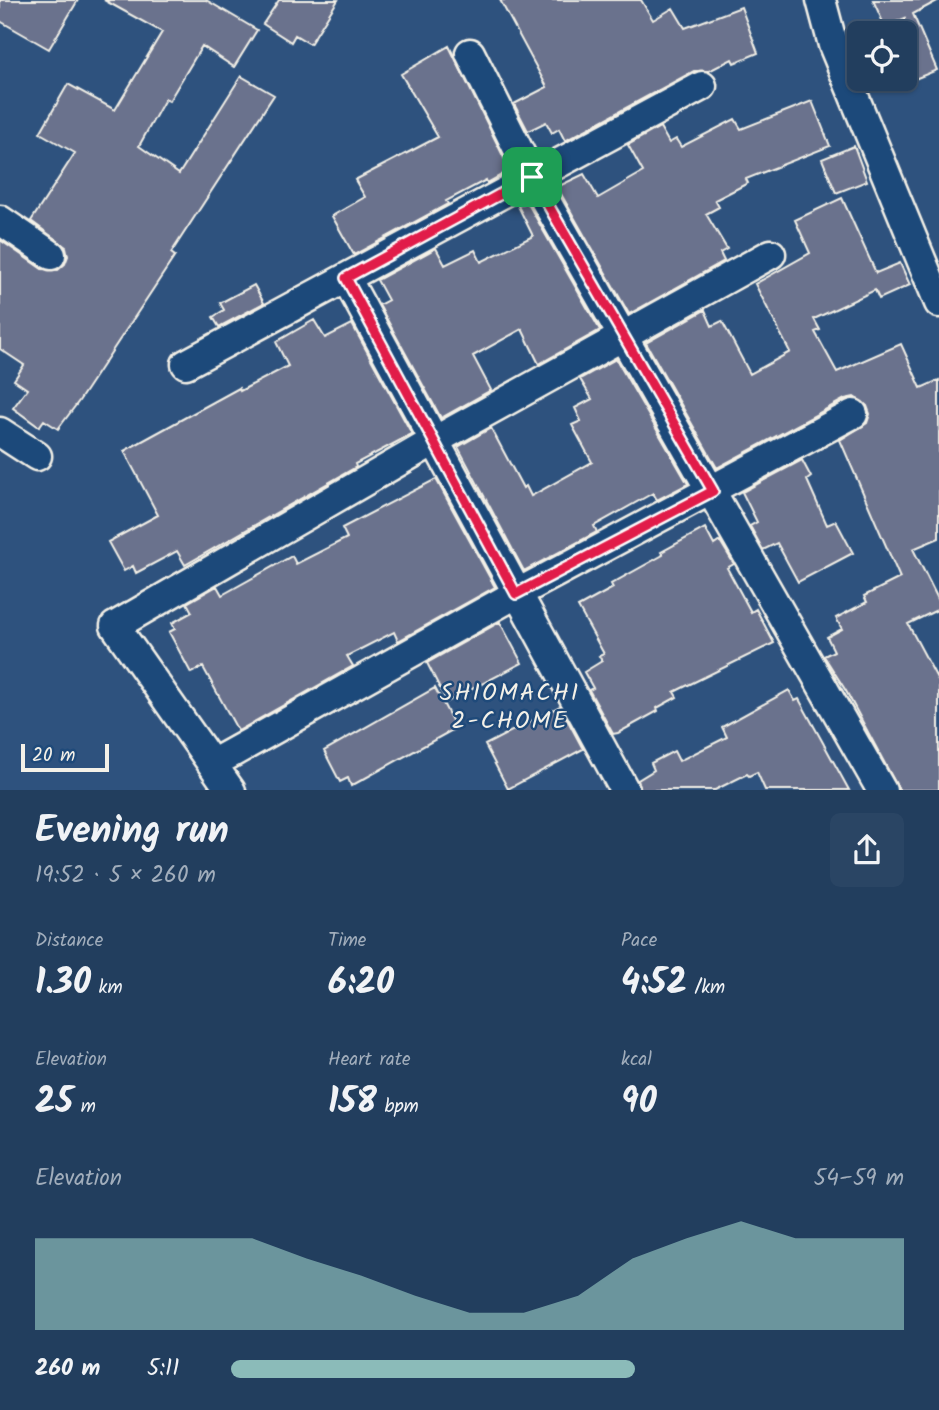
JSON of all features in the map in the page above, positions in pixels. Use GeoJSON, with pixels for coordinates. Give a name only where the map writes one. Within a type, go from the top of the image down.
{"type":"FeatureCollection","features":[{"type":"Feature","properties":{"kind":"street"},"geometry":{"type":"LineString","coordinates":[[821,0],[833,45],[939,303]]}},
{"type":"Feature","properties":{"kind":"street"},"geometry":{"type":"LineString","coordinates":[[470,53],[532,177],[882,790]]}},
{"type":"Feature","properties":{"kind":"street"},"geometry":{"type":"LineString","coordinates":[[186,365],[702,86]]}},
{"type":"Feature","properties":{"kind":"street"},"geometry":{"type":"LineString","coordinates":[[0,220],[51,255]]}},
{"type":"Feature","properties":{"kind":"street"},"geometry":{"type":"LineString","coordinates":[[231,790],[115,626],[434,441],[771,254]]}},
{"type":"Feature","properties":{"kind":"street"},"geometry":{"type":"LineString","coordinates":[[346,278],[625,790]]}},
{"type":"Feature","properties":{"kind":"street"},"geometry":{"type":"LineString","coordinates":[[212,764],[516,594],[853,414]]}},
{"type":"Feature","properties":{"kind":"street"},"geometry":{"type":"LineString","coordinates":[[0,432],[37,456]]}},
{"type":"Feature","properties":{"kind":"building"},"geometry":{"type":"Polygon","coordinates":[[[0,0],[78,0],[49,49],[0,21],[0,0]]]}},
{"type":"Feature","properties":{"kind":"building"},"geometry":{"type":"Polygon","coordinates":[[[104,0],[206,0],[257,30],[234,67],[202,46],[169,101],[165,99],[139,146],[179,174],[241,76],[274,95],[171,253],[175,256],[79,401],[58,429],[44,420],[39,427],[13,408],[27,389],[14,380],[24,365],[0,349],[0,240],[42,269],[58,270],[65,264],[68,256],[66,247],[31,221],[75,153],[40,133],[68,84],[115,110],[162,32],[104,0]]]}},
{"type":"Feature","properties":{"kind":"building"},"geometry":{"type":"Polygon","coordinates":[[[279,0],[338,0],[310,44],[295,35],[291,42],[263,24],[279,0]]]}},
{"type":"Feature","properties":{"kind":"building"},"geometry":{"type":"Polygon","coordinates":[[[500,0],[641,0],[653,20],[673,8],[685,28],[741,7],[758,53],[734,63],[732,59],[709,71],[694,71],[565,141],[559,129],[552,133],[546,122],[528,131],[514,104],[547,87],[500,0]]]}},
{"type":"Feature","properties":{"kind":"building"},"geometry":{"type":"Polygon","coordinates":[[[873,0],[939,0],[913,14],[916,21],[905,21],[905,18],[882,21],[873,0]]]}},
{"type":"Feature","properties":{"kind":"building"},"geometry":{"type":"Polygon","coordinates":[[[917,23],[937,70],[917,78],[917,23]]]}},
{"type":"Feature","properties":{"kind":"building"},"geometry":{"type":"Polygon","coordinates":[[[449,46],[510,170],[446,201],[448,204],[354,255],[332,216],[365,197],[355,180],[438,137],[401,74],[449,46]]]}},
{"type":"Feature","properties":{"kind":"building"},"geometry":{"type":"Polygon","coordinates":[[[812,101],[830,146],[746,179],[748,183],[715,200],[719,207],[706,214],[727,249],[720,253],[724,261],[629,314],[557,187],[584,174],[598,198],[643,172],[628,145],[660,127],[669,143],[676,139],[681,147],[735,119],[741,129],[812,101]]]}},
{"type":"Feature","properties":{"kind":"building"},"geometry":{"type":"Polygon","coordinates":[[[854,146],[867,181],[836,193],[822,159],[854,146]]]}},
{"type":"Feature","properties":{"kind":"building"},"geometry":{"type":"Polygon","coordinates":[[[842,198],[876,273],[900,263],[910,285],[879,299],[875,290],[814,319],[820,330],[815,332],[837,372],[901,344],[921,388],[939,380],[939,538],[913,549],[939,601],[939,609],[908,624],[939,682],[939,790],[899,790],[846,691],[824,656],[834,651],[827,637],[842,629],[836,618],[867,602],[864,596],[900,578],[840,440],[867,423],[870,414],[867,406],[854,397],[845,399],[717,468],[646,343],[705,310],[712,326],[722,321],[750,374],[790,352],[755,284],[810,253],[795,220],[842,198]]]}},
{"type":"Feature","properties":{"kind":"building"},"geometry":{"type":"Polygon","coordinates":[[[527,202],[600,330],[539,364],[522,329],[473,356],[491,390],[441,418],[379,305],[388,300],[377,280],[436,248],[445,265],[475,250],[481,262],[533,236],[518,206],[527,202]]]}},
{"type":"Feature","properties":{"kind":"building"},"geometry":{"type":"Polygon","coordinates":[[[254,285],[264,303],[219,327],[213,317],[224,310],[220,303],[254,285]]]}},
{"type":"Feature","properties":{"kind":"building"},"geometry":{"type":"Polygon","coordinates":[[[314,320],[325,338],[352,324],[412,434],[355,464],[356,467],[185,565],[177,551],[136,573],[133,566],[124,571],[108,542],[158,515],[124,451],[239,388],[240,391],[288,366],[276,342],[314,320]]]}},
{"type":"Feature","properties":{"kind":"building"},"geometry":{"type":"Polygon","coordinates":[[[616,359],[688,484],[657,500],[653,493],[594,526],[597,532],[524,571],[458,447],[491,428],[523,488],[526,486],[531,496],[592,462],[572,425],[581,421],[575,408],[592,399],[580,379],[616,359]]]}},
{"type":"Feature","properties":{"kind":"building"},"geometry":{"type":"Polygon","coordinates":[[[802,460],[811,477],[807,480],[827,525],[836,521],[853,553],[798,582],[777,543],[763,550],[750,526],[757,522],[742,492],[802,460]]]}},
{"type":"Feature","properties":{"kind":"building"},"geometry":{"type":"Polygon","coordinates":[[[436,479],[495,587],[398,641],[394,632],[347,656],[353,666],[238,731],[203,667],[191,673],[169,632],[175,629],[172,623],[192,612],[187,603],[217,586],[222,595],[292,556],[296,564],[347,538],[342,528],[436,479]]]}},
{"type":"Feature","properties":{"kind":"building"},"geometry":{"type":"Polygon","coordinates":[[[705,528],[714,545],[720,541],[734,564],[727,568],[751,612],[756,609],[774,643],[674,692],[677,697],[657,708],[658,711],[613,734],[589,690],[593,688],[584,672],[602,661],[599,656],[604,654],[578,607],[613,588],[611,584],[663,555],[661,552],[705,528]]]}},
{"type":"Feature","properties":{"kind":"building"},"geometry":{"type":"Polygon","coordinates":[[[500,622],[522,663],[447,702],[427,663],[500,622]]]}},
{"type":"Feature","properties":{"kind":"building"},"geometry":{"type":"Polygon","coordinates":[[[435,688],[456,728],[351,786],[348,778],[340,782],[324,751],[435,688]]]}},
{"type":"Feature","properties":{"kind":"building"},"geometry":{"type":"Polygon","coordinates":[[[789,690],[795,701],[799,699],[849,790],[765,790],[757,772],[749,776],[747,774],[715,790],[641,790],[638,780],[654,770],[651,763],[674,751],[679,761],[727,737],[722,727],[789,690]]]}},
{"type":"Feature","properties":{"kind":"building"},"geometry":{"type":"Polygon","coordinates":[[[560,706],[583,749],[508,789],[485,745],[560,706]]]}},
{"type":"Feature","properties":{"kind":"district","name":"SHIOMACHI 2-CHOME"},"geometry":{"type":"Point","coordinates":[510,706]}},
{"type":"Feature","properties":{"kind":"route"},"geometry":{"type":"LineString","coordinates":[[532,177],[713,491],[516,594],[346,278],[532,177]]}}]}
